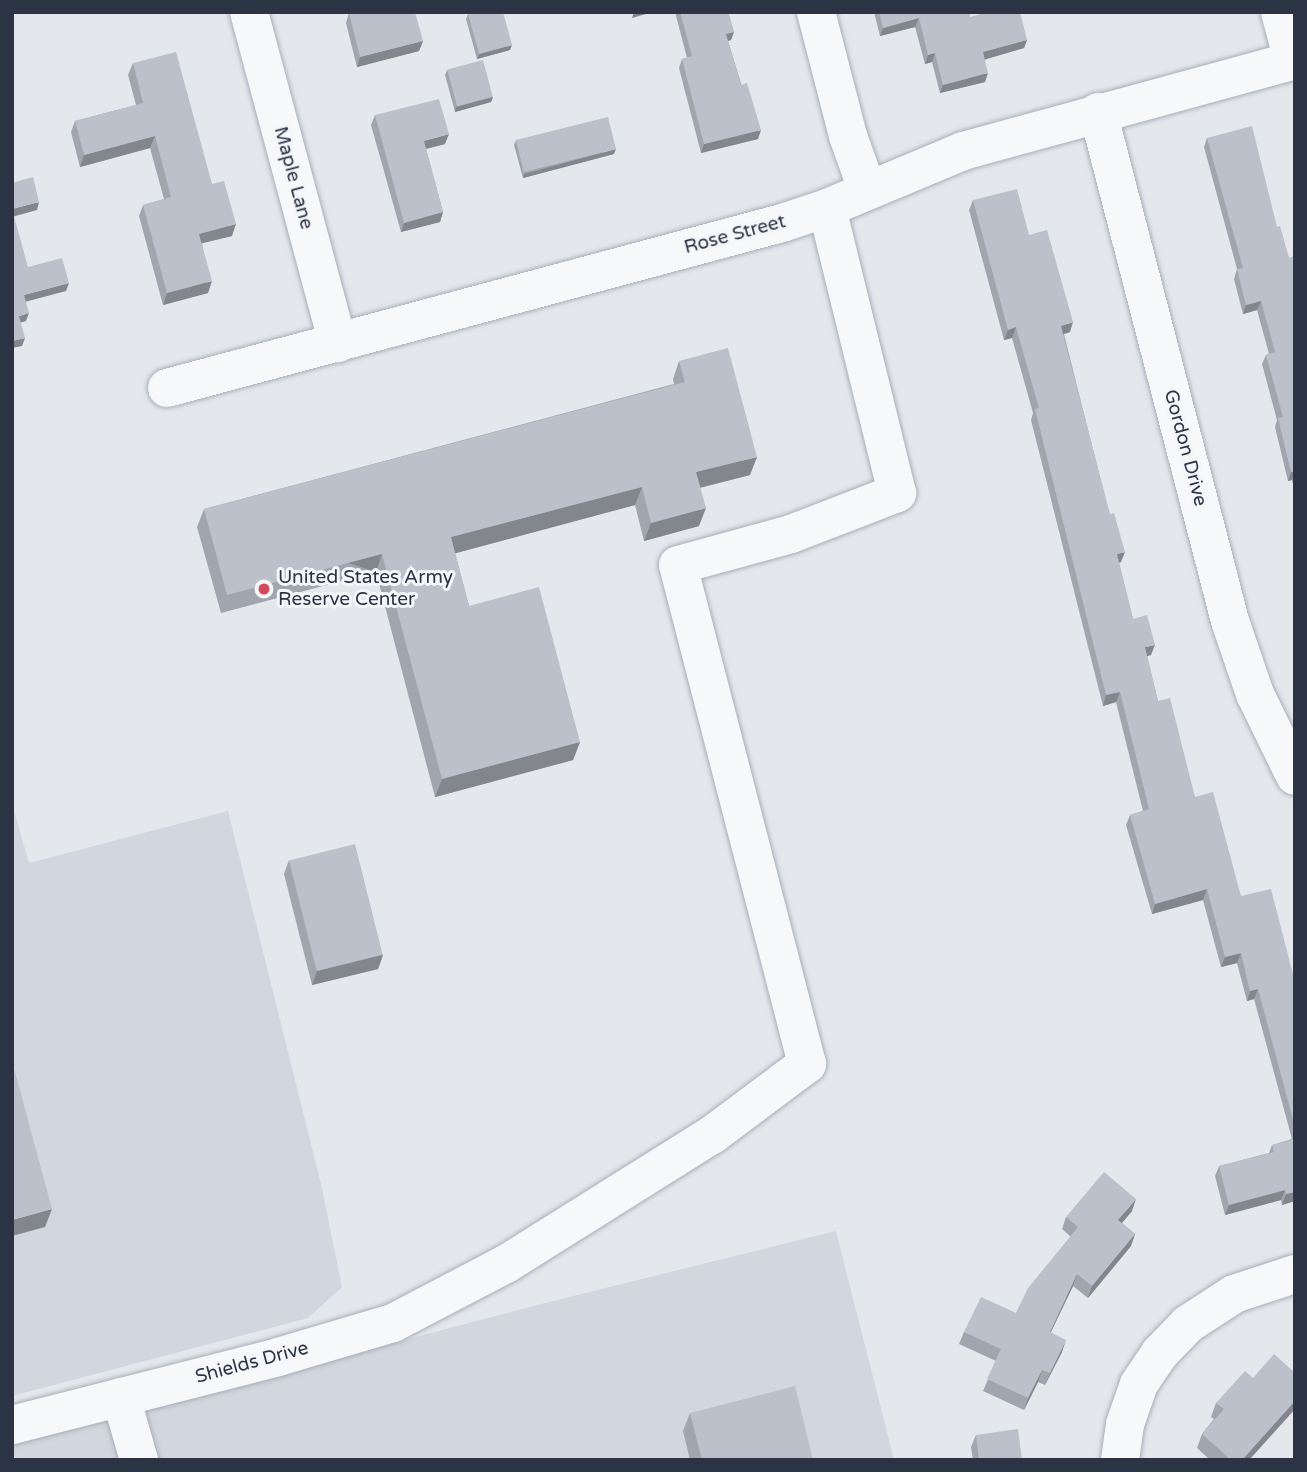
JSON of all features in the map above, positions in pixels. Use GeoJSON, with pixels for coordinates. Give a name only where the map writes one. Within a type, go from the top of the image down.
{"type":"FeatureCollection","features":[{"type":"Feature","properties":{"kind":"street","name":"Maple Lane"},"geometry":{"type":"LineString","coordinates":[[249,12],[338,343]]}},
{"type":"Feature","properties":{"kind":"street"},"geometry":{"type":"LineString","coordinates":[[816,12],[848,136],[867,189]]}},
{"type":"Feature","properties":{"kind":"street"},"geometry":{"type":"LineString","coordinates":[[1280,12],[1294,60]]}},
{"type":"Feature","properties":{"kind":"street","name":"Rose Street"},"geometry":{"type":"LineString","coordinates":[[167,388],[827,208],[963,151],[1294,60]]}},
{"type":"Feature","properties":{"kind":"street","name":"Gordon Drive"},"geometry":{"type":"LineString","coordinates":[[1098,112],[1230,621],[1255,694],[1295,776]]}},
{"type":"Feature","properties":{"kind":"street","name":"Shields Drive"},"geometry":{"type":"LineString","coordinates":[[12,1425],[278,1357],[393,1323],[484,1278],[712,1135],[807,1065],[678,565],[792,534],[897,493],[827,208]]}},
{"type":"Feature","properties":{"kind":"street"},"geometry":{"type":"LineString","coordinates":[[1120,1460],[1125,1424],[1139,1384],[1160,1353],[1188,1324],[1234,1294],[1295,1274]]}},
{"type":"Feature","properties":{"kind":"street"},"geometry":{"type":"LineString","coordinates":[[121,1397],[139,1460]]}},
{"type":"Feature","properties":{"kind":"shaded area"},"geometry":{"type":"Polygon","coordinates":[[[12,804],[29,863],[228,811],[321,1184],[342,1287],[308,1318],[12,1396],[12,804]]]}},
{"type":"Feature","properties":{"kind":"shaded area"},"geometry":{"type":"Polygon","coordinates":[[[836,1231],[894,1460],[12,1460],[12,1443],[553,1301],[836,1231]]]}},
{"type":"Feature","properties":{"kind":"building"},"geometry":{"type":"Polygon","coordinates":[[[415,12],[423,41],[360,57],[349,13],[415,12]]]}},
{"type":"Feature","properties":{"kind":"building"},"geometry":{"type":"Polygon","coordinates":[[[503,12],[512,45],[479,54],[468,14],[503,12]]]}},
{"type":"Feature","properties":{"kind":"building"},"geometry":{"type":"Polygon","coordinates":[[[680,12],[728,12],[734,32],[726,34],[741,85],[747,83],[761,130],[704,144],[682,59],[692,56],[680,12]]]}},
{"type":"Feature","properties":{"kind":"building"},"geometry":{"type":"Polygon","coordinates":[[[879,12],[969,12],[970,17],[988,12],[1020,12],[1027,40],[983,52],[988,73],[943,85],[935,53],[928,55],[919,18],[883,28],[879,12]]]}},
{"type":"Feature","properties":{"kind":"building"},"geometry":{"type":"Polygon","coordinates":[[[176,52],[212,184],[224,181],[236,224],[199,234],[212,281],[167,293],[143,205],[171,197],[155,136],[84,155],[75,121],[143,103],[133,63],[176,52]]]}},
{"type":"Feature","properties":{"kind":"building"},"geometry":{"type":"Polygon","coordinates":[[[483,60],[493,97],[457,106],[447,70],[483,60]]]}},
{"type":"Feature","properties":{"kind":"building"},"geometry":{"type":"Polygon","coordinates":[[[439,99],[449,134],[424,141],[443,212],[404,223],[375,115],[439,99]]]}},
{"type":"Feature","properties":{"kind":"building"},"geometry":{"type":"Polygon","coordinates":[[[608,117],[616,149],[524,172],[516,140],[608,117]]]}},
{"type":"Feature","properties":{"kind":"building"},"geometry":{"type":"Polygon","coordinates":[[[1252,126],[1277,227],[1280,226],[1289,258],[1295,256],[1295,471],[1291,472],[1278,418],[1283,417],[1266,355],[1275,352],[1261,301],[1246,305],[1237,269],[1243,268],[1207,138],[1252,126]]]}},
{"type":"Feature","properties":{"kind":"building"},"geometry":{"type":"Polygon","coordinates":[[[33,177],[39,202],[12,209],[12,183],[33,177]]]}},
{"type":"Feature","properties":{"kind":"building"},"geometry":{"type":"Polygon","coordinates":[[[1017,189],[1029,235],[1047,230],[1073,322],[1061,326],[1110,514],[1114,513],[1125,552],[1117,554],[1133,619],[1147,615],[1155,645],[1145,647],[1158,701],[1170,698],[1195,797],[1213,792],[1241,896],[1271,889],[1295,982],[1295,1127],[1258,989],[1250,991],[1241,953],[1225,957],[1207,889],[1155,904],[1130,815],[1149,809],[1120,692],[1106,695],[1035,409],[1039,408],[1016,327],[1008,330],[973,200],[1017,189]]]}},
{"type":"Feature","properties":{"kind":"building"},"geometry":{"type":"Polygon","coordinates":[[[12,209],[28,267],[62,258],[69,283],[24,295],[29,313],[19,316],[25,338],[12,341],[12,209]]]}},
{"type":"Feature","properties":{"kind":"building","name":"United States Army Reserve Center"},"geometry":{"type":"Polygon","coordinates":[[[728,348],[757,457],[696,472],[706,508],[651,523],[642,487],[451,537],[469,606],[539,587],[580,742],[442,779],[382,554],[227,595],[204,509],[685,382],[679,361],[728,348]]]}},
{"type":"Feature","properties":{"kind":"building"},"geometry":{"type":"Polygon","coordinates":[[[355,844],[383,955],[317,971],[289,860],[355,844]]]}},
{"type":"Feature","properties":{"kind":"building"},"geometry":{"type":"Polygon","coordinates":[[[12,1061],[52,1209],[12,1220],[12,1061]]]}},
{"type":"Feature","properties":{"kind":"building"},"geometry":{"type":"Polygon","coordinates":[[[1295,1139],[1295,1192],[1286,1194],[1285,1190],[1229,1205],[1219,1166],[1274,1152],[1272,1145],[1295,1139]]]}},
{"type":"Feature","properties":{"kind":"building"},"geometry":{"type":"Polygon","coordinates":[[[1104,1172],[1136,1199],[1118,1220],[1135,1234],[1092,1286],[1077,1274],[1050,1332],[1066,1340],[1050,1373],[1042,1370],[1028,1398],[987,1379],[1001,1349],[964,1332],[981,1297],[1016,1313],[1028,1288],[1078,1227],[1066,1217],[1104,1172]]]}},
{"type":"Feature","properties":{"kind":"building"},"geometry":{"type":"Polygon","coordinates":[[[1274,1354],[1295,1373],[1295,1401],[1242,1460],[1231,1460],[1202,1434],[1224,1409],[1216,1403],[1245,1371],[1253,1378],[1274,1354]]]}},
{"type":"Feature","properties":{"kind":"building"},"geometry":{"type":"Polygon","coordinates":[[[795,1386],[813,1460],[702,1460],[690,1413],[795,1386]]]}},
{"type":"Feature","properties":{"kind":"building"},"geometry":{"type":"Polygon","coordinates":[[[1018,1429],[1022,1460],[979,1460],[976,1435],[1018,1429]]]}},
{"type":"Feature","properties":{"kind":"place","name":"United States Army Reserve Center"},"geometry":{"type":"Point","coordinates":[264,589]}}]}
